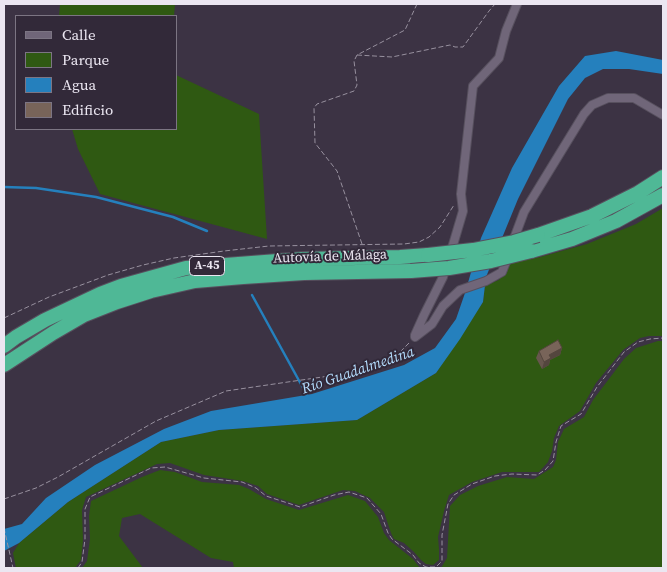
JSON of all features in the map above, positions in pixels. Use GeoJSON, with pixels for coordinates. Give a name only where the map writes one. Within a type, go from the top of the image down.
{"type":"FeatureCollection","features":[{"type":"Feature","properties":{"kind":"highway","name":"Autovía de Málaga"},"geometry":{"type":"LineString","coordinates":[[4,346],[45,320],[100,294],[121,286],[186,268],[304,258],[400,258],[473,250],[514,242],[592,216],[638,193],[663,177]]}},
{"type":"Feature","properties":{"kind":"highway","name":"Autovía de Málaga"},"geometry":{"type":"LineString","coordinates":[[4,365],[53,332],[84,315],[151,291],[195,281],[243,276],[411,271],[491,262],[572,239],[616,221],[663,195]]}},
{"type":"Feature","properties":{"kind":"highway"},"geometry":{"type":"LineString","coordinates":[[4,335],[66,301],[81,296],[100,294]]}},
{"type":"Feature","properties":{"kind":"highway"},"geometry":{"type":"LineString","coordinates":[[4,372],[53,332]]}},
{"type":"Feature","properties":{"kind":"street"},"geometry":{"type":"LineString","coordinates":[[415,337],[443,277],[463,211],[461,194],[473,86],[499,58],[516,4]]}},
{"type":"Feature","properties":{"kind":"street"},"geometry":{"type":"LineString","coordinates":[[415,337],[432,324],[443,306],[460,290],[486,282],[502,272],[524,212],[584,114],[592,105],[608,98],[634,98],[663,115]]}},
{"type":"Feature","properties":{"kind":"path"},"geometry":{"type":"LineString","coordinates":[[417,4],[405,30],[357,55],[354,61],[357,85],[354,91],[317,104],[314,108],[315,142],[337,171],[362,245],[420,242],[440,227],[461,194]]}},
{"type":"Feature","properties":{"kind":"path"},"geometry":{"type":"LineString","coordinates":[[357,55],[392,57],[450,45],[463,47],[495,4]]}},
{"type":"Feature","properties":{"kind":"path"},"geometry":{"type":"LineString","coordinates":[[4,500],[58,477],[156,421],[226,391],[336,375],[396,356],[415,337]]}},
{"type":"Feature","properties":{"kind":"path"},"geometry":{"type":"LineString","coordinates":[[78,568],[82,562],[85,540],[85,509],[90,497],[151,468],[165,466],[204,478],[242,482],[256,488],[266,496],[300,507],[334,495],[349,492],[367,498],[381,514],[392,539],[413,555],[419,563],[426,567],[436,567],[442,561],[442,535],[448,504],[454,495],[472,484],[495,476],[512,474],[537,475],[545,470],[553,461],[561,426],[582,414],[597,387],[624,352],[638,342],[663,338]]}},
{"type":"Feature","properties":{"kind":"path"},"geometry":{"type":"LineString","coordinates":[[4,528],[13,568]]}},
{"type":"Feature","properties":{"kind":"green space"},"geometry":{"type":"Polygon","coordinates":[[[60,4],[175,4],[174,15],[59,15],[60,4]]]}},
{"type":"Feature","properties":{"kind":"green space"},"geometry":{"type":"Polygon","coordinates":[[[178,76],[259,114],[267,239],[100,194],[78,149],[72,130],[178,130],[178,76]]]}},
{"type":"Feature","properties":{"kind":"green space"},"geometry":{"type":"Polygon","coordinates":[[[663,208],[663,336],[640,338],[623,350],[596,383],[580,411],[559,426],[548,462],[539,472],[502,472],[472,482],[449,495],[438,537],[439,560],[433,565],[426,564],[404,543],[394,539],[384,512],[370,498],[355,491],[343,490],[299,505],[267,494],[258,486],[243,481],[204,475],[170,463],[157,464],[86,497],[82,510],[83,540],[81,560],[75,568],[16,568],[13,553],[19,543],[68,502],[161,442],[219,430],[357,420],[436,373],[483,302],[485,285],[499,280],[507,264],[587,244],[636,224],[663,208]]]}},
{"type":"Feature","properties":{"kind":"green space"},"geometry":{"type":"Polygon","coordinates":[[[663,341],[663,568],[441,568],[447,558],[450,506],[460,495],[478,486],[507,477],[534,479],[553,467],[556,460],[558,442],[564,429],[584,417],[593,400],[624,359],[636,348],[663,341]]]}},
{"type":"Feature","properties":{"kind":"green space"},"geometry":{"type":"Polygon","coordinates":[[[160,470],[175,472],[202,482],[239,485],[266,499],[299,510],[348,495],[365,501],[378,517],[389,540],[413,559],[420,568],[234,568],[233,562],[211,558],[140,514],[122,518],[119,536],[143,568],[82,568],[87,561],[90,539],[89,516],[91,501],[160,470]]]}},
{"type":"Feature","properties":{"kind":"water"},"geometry":{"type":"Polygon","coordinates":[[[616,51],[663,60],[663,74],[629,69],[603,69],[585,78],[568,99],[518,199],[486,277],[483,302],[436,373],[357,420],[219,430],[161,442],[68,502],[19,543],[4,551],[4,529],[22,524],[46,498],[95,465],[164,429],[211,411],[312,394],[404,365],[435,348],[456,319],[481,238],[512,168],[559,86],[585,56],[616,51]]]}},
{"type":"Feature","properties":{"kind":"building"},"geometry":{"type":"Polygon","coordinates":[[[558,340],[562,348],[549,355],[551,358],[544,362],[539,351],[558,340]]]}},
{"type":"Feature","properties":{"kind":"waterway"},"geometry":{"type":"LineString","coordinates":[[4,187],[36,188],[96,197],[173,217],[207,231]]}},
{"type":"Feature","properties":{"kind":"waterway","name":"Río Guadalmedina"},"geometry":{"type":"LineString","coordinates":[[252,295],[308,397]]}}]}
